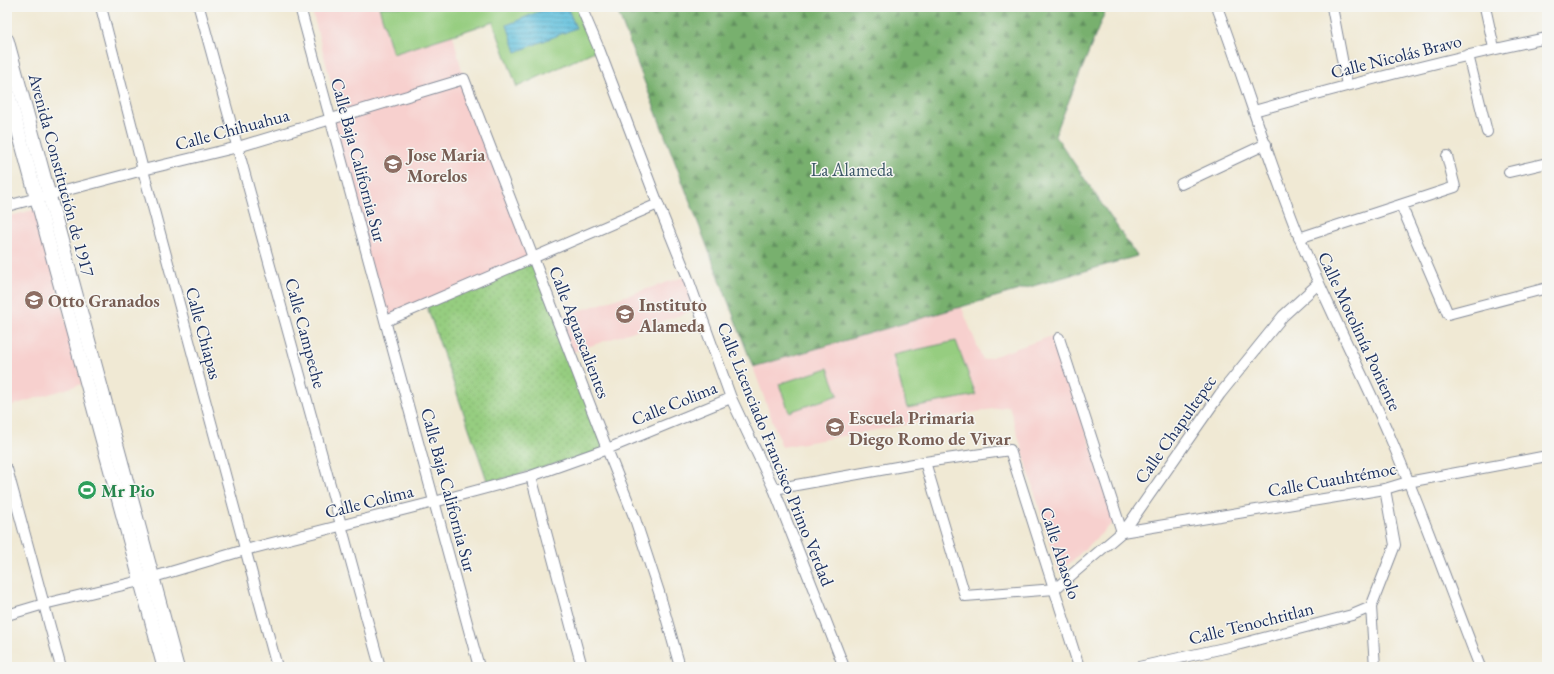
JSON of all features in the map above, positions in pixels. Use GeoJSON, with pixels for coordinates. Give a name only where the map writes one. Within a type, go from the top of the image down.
{"type":"FeatureCollection","features":[{"type":"Feature","properties":{"kind":"street","name":"Calle Chiapas"},"geometry":{"type":"LineString","coordinates":[[100,7],[277,667]]}},
{"type":"Feature","properties":{"kind":"street","name":"Calle Campeche"},"geometry":{"type":"LineString","coordinates":[[199,7],[340,526],[380,667]]}},
{"type":"Feature","properties":{"kind":"street","name":"Calle Baja California Sur"},"geometry":{"type":"LineString","coordinates":[[300,7],[479,667]]}},
{"type":"Feature","properties":{"kind":"street","name":"Calle Licenciado Francisco Primo Verdad"},"geometry":{"type":"LineString","coordinates":[[582,7],[687,276],[731,398],[774,489],[844,667]]}},
{"type":"Feature","properties":{"kind":"street","name":"Calle Motolinía Poniente"},"geometry":{"type":"LineString","coordinates":[[1217,7],[1266,144],[1276,180],[1299,238],[1318,284],[1393,443],[1480,667]]}},
{"type":"Feature","properties":{"kind":"street"},"geometry":{"type":"LineString","coordinates":[[1332,7],[1347,85]]}},
{"type":"Feature","properties":{"kind":"street"},"geometry":{"type":"LineString","coordinates":[[1485,7],[1494,48]]}},
{"type":"Feature","properties":{"kind":"street","name":"Calle Nicolás Bravo"},"geometry":{"type":"LineString","coordinates":[[1254,111],[1347,85],[1494,48],[1547,38]]}},
{"type":"Feature","properties":{"kind":"street","name":"Avenida Constitución de 1917"},"geometry":{"type":"LineString","coordinates":[[7,40],[43,196],[146,579],[164,667]]}},
{"type":"Feature","properties":{"kind":"street"},"geometry":{"type":"LineString","coordinates":[[1468,55],[1487,132]]}},
{"type":"Feature","properties":{"kind":"street","name":"Calle Chihuahua"},"geometry":{"type":"LineString","coordinates":[[7,206],[143,170],[238,147],[464,79]]}},
{"type":"Feature","properties":{"kind":"street","name":"Calle Aguascalientes"},"geometry":{"type":"LineString","coordinates":[[464,79],[635,519],[659,592],[680,667]]}},
{"type":"Feature","properties":{"kind":"street","name":"Avenida Constitución de 1917"},"geometry":{"type":"LineString","coordinates":[[7,89],[43,196]]}},
{"type":"Feature","properties":{"kind":"street"},"geometry":{"type":"LineString","coordinates":[[1181,184],[1266,144]]}},
{"type":"Feature","properties":{"kind":"street"},"geometry":{"type":"LineString","coordinates":[[1299,238],[1455,187],[1447,156]]}},
{"type":"Feature","properties":{"kind":"street"},"geometry":{"type":"LineString","coordinates":[[1509,172],[1547,163]]}},
{"type":"Feature","properties":{"kind":"street"},"geometry":{"type":"LineString","coordinates":[[386,321],[658,204]]}},
{"type":"Feature","properties":{"kind":"street"},"geometry":{"type":"LineString","coordinates":[[1401,205],[1448,314],[1547,288]]}},
{"type":"Feature","properties":{"kind":"street","name":"Calle Chapultepec"},"geometry":{"type":"LineString","coordinates":[[1056,589],[1122,532],[1129,524],[1220,394],[1283,316],[1318,284]]}},
{"type":"Feature","properties":{"kind":"street"},"geometry":{"type":"LineString","coordinates":[[1059,338],[1122,532]]}},
{"type":"Feature","properties":{"kind":"street","name":"Calle Colima"},"geometry":{"type":"LineString","coordinates":[[7,616],[44,604],[146,579],[246,550],[531,476],[669,425],[731,398]]}},
{"type":"Feature","properties":{"kind":"street","name":"Calle Abasolo"},"geometry":{"type":"LineString","coordinates":[[925,462],[1010,450],[1056,589],[1079,667]]}},
{"type":"Feature","properties":{"kind":"street","name":"Calle Cuauhtémoc"},"geometry":{"type":"LineString","coordinates":[[1122,532],[1385,489],[1408,482],[1547,456]]}},
{"type":"Feature","properties":{"kind":"street"},"geometry":{"type":"LineString","coordinates":[[774,489],[925,462],[965,596],[1056,589]]}},
{"type":"Feature","properties":{"kind":"street"},"geometry":{"type":"LineString","coordinates":[[7,469],[61,667]]}},
{"type":"Feature","properties":{"kind":"street"},"geometry":{"type":"LineString","coordinates":[[531,476],[582,667]]}},
{"type":"Feature","properties":{"kind":"street"},"geometry":{"type":"LineString","coordinates":[[1375,667],[1370,608],[1395,545],[1385,489]]}},
{"type":"Feature","properties":{"kind":"street","name":"Avenida Constitución de 1917"},"geometry":{"type":"LineString","coordinates":[[146,579],[177,667]]}},
{"type":"Feature","properties":{"kind":"street","name":"Calle Tenochtitlan"},"geometry":{"type":"LineString","coordinates":[[1139,667],[1233,646],[1352,616],[1370,608]]}},
{"type":"Feature","properties":{"kind":"shaded area"},"geometry":{"type":"Polygon","coordinates":[[[311,7],[379,7],[393,54],[453,35],[464,79],[534,258],[386,321],[330,119],[340,116],[311,7]]]}},
{"type":"Feature","properties":{"kind":"shaded area","name":"Otto Granados"},"geometry":{"type":"Polygon","coordinates":[[[37,209],[82,384],[7,407],[7,217],[37,209]]]}},
{"type":"Feature","properties":{"kind":"shaded area","name":"Instituto Alameda"},"geometry":{"type":"Polygon","coordinates":[[[687,276],[692,311],[570,353],[557,318],[687,276]]]}},
{"type":"Feature","properties":{"kind":"shaded area","name":"Escuela Primaria Diego Romo de Vivar"},"geometry":{"type":"Polygon","coordinates":[[[961,306],[983,360],[1052,336],[1117,519],[1059,573],[1009,406],[782,447],[753,367],[961,306]]]}},
{"type":"Feature","properties":{"kind":"green space"},"geometry":{"type":"Polygon","coordinates":[[[379,7],[581,7],[599,49],[517,87],[493,22],[393,54],[379,7]]]}},
{"type":"Feature","properties":{"kind":"green space","name":"La Alameda"},"geometry":{"type":"Polygon","coordinates":[[[616,7],[1107,7],[1055,135],[1137,256],[753,367],[616,7]]]}},
{"type":"Feature","properties":{"kind":"green space"},"geometry":{"type":"Polygon","coordinates":[[[534,258],[607,449],[488,483],[426,304],[534,258]]]}},
{"type":"Feature","properties":{"kind":"green space"},"geometry":{"type":"Polygon","coordinates":[[[956,341],[976,395],[907,408],[893,355],[956,341]]]}},
{"type":"Feature","properties":{"kind":"green space"},"geometry":{"type":"Polygon","coordinates":[[[828,368],[838,395],[789,412],[779,384],[828,368]]]}},
{"type":"Feature","properties":{"kind":"water"},"geometry":{"type":"Polygon","coordinates":[[[550,7],[567,7],[576,28],[516,52],[507,25],[550,7]]]}},
{"type":"Feature","properties":{"kind":"place","name":"Jose Maria Morelos"},"geometry":{"type":"Point","coordinates":[393,164]}},
{"type":"Feature","properties":{"kind":"place","name":"Otto Granados"},"geometry":{"type":"Point","coordinates":[34,300]}},
{"type":"Feature","properties":{"kind":"place","name":"Instituto Alameda"},"geometry":{"type":"Point","coordinates":[625,314]}},
{"type":"Feature","properties":{"kind":"place","name":"Escuela Primaria Diego Romo de Vivar"},"geometry":{"type":"Point","coordinates":[835,427]}},
{"type":"Feature","properties":{"kind":"place","name":"Mr Pio"},"geometry":{"type":"Point","coordinates":[87,490]}}]}
